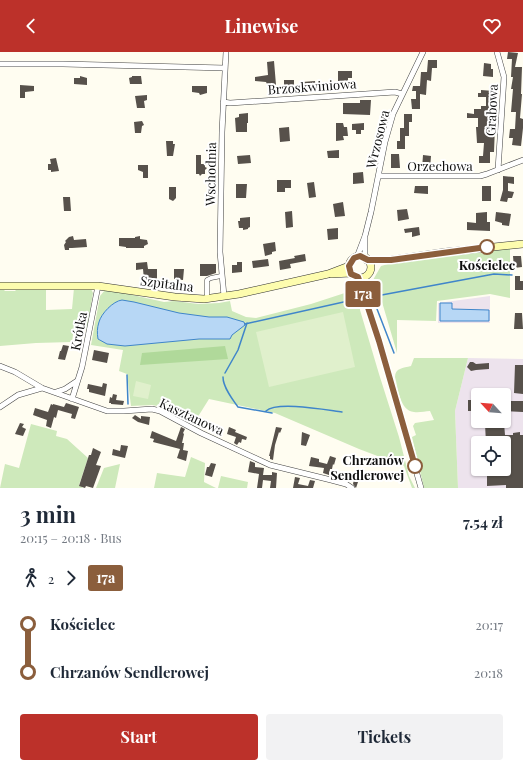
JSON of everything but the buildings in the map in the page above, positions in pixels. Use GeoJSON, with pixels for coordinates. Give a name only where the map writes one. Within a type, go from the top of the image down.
{"type":"FeatureCollection","features":[{"type":"Feature","properties":{"kind":"main road"},"geometry":{"type":"LineString","coordinates":[[368,261],[369,272],[358,275],[349,266],[351,260],[360,256],[368,261],[391,260],[446,252],[523,244]]}},
{"type":"Feature","properties":{"kind":"main road","name":"Szpitalna"},"geometry":{"type":"LineString","coordinates":[[0,286],[98,286],[183,298],[204,299],[328,274],[349,266]]}},
{"type":"Feature","properties":{"kind":"main road","name":"Szpitalna"},"geometry":{"type":"LineString","coordinates":[[328,274],[358,275]]}},
{"type":"Feature","properties":{"kind":"street","name":"Wschodnia"},"geometry":{"type":"LineString","coordinates":[[224,296],[220,252],[223,102],[226,52]]}},
{"type":"Feature","properties":{"kind":"street","name":"Wrzosowa"},"geometry":{"type":"LineString","coordinates":[[356,257],[365,236],[388,129],[402,94],[423,52]]}},
{"type":"Feature","properties":{"kind":"street","name":"Grabowa"},"geometry":{"type":"LineString","coordinates":[[497,52],[504,77],[498,170]]}},
{"type":"Feature","properties":{"kind":"street"},"geometry":{"type":"LineString","coordinates":[[0,64],[225,68]]}},
{"type":"Feature","properties":{"kind":"street","name":"Brzoskwiniowa"},"geometry":{"type":"LineString","coordinates":[[223,102],[230,103],[394,92],[402,94]]}},
{"type":"Feature","properties":{"kind":"street","name":"Orzechowa"},"geometry":{"type":"LineString","coordinates":[[379,176],[474,177],[487,174],[523,160]]}},
{"type":"Feature","properties":{"kind":"street","name":"Wrzosowa"},"geometry":{"type":"LineString","coordinates":[[365,236],[368,261]]}},
{"type":"Feature","properties":{"kind":"street"},"geometry":{"type":"LineString","coordinates":[[358,275],[381,346],[421,488]]}},
{"type":"Feature","properties":{"kind":"street"},"geometry":{"type":"LineString","coordinates":[[207,295],[207,280],[222,276]]}},
{"type":"Feature","properties":{"kind":"street","name":"Krótka"},"geometry":{"type":"LineString","coordinates":[[72,399],[82,367],[98,286]]}},
{"type":"Feature","properties":{"kind":"street","name":"Kasztanowa"},"geometry":{"type":"LineString","coordinates":[[0,366],[15,372],[42,388],[107,411],[152,409],[160,411],[205,435],[270,465],[346,484],[352,488]]}},
{"type":"Feature","properties":{"kind":"street"},"geometry":{"type":"LineString","coordinates":[[56,392],[69,387],[78,380]]}},
{"type":"Feature","properties":{"kind":"street"},"geometry":{"type":"LineString","coordinates":[[66,396],[69,387]]}},
{"type":"Feature","properties":{"kind":"street"},"geometry":{"type":"LineString","coordinates":[[0,407],[18,395],[42,388]]}},
{"type":"Feature","properties":{"kind":"shaded area"},"geometry":{"type":"Polygon","coordinates":[[[490,296],[490,323],[438,323],[438,303],[490,296]]]}},
{"type":"Feature","properties":{"kind":"shaded area"},"geometry":{"type":"Polygon","coordinates":[[[468,358],[523,359],[523,488],[458,488],[455,411],[468,358]]]}},
{"type":"Feature","properties":{"kind":"green space"},"geometry":{"type":"Polygon","coordinates":[[[510,248],[510,298],[490,294],[437,301],[436,321],[397,320],[397,353],[382,302],[372,299],[369,287],[381,266],[402,260],[481,252],[482,254],[488,254],[488,251],[510,248]]]}},
{"type":"Feature","properties":{"kind":"green space"},"geometry":{"type":"Polygon","coordinates":[[[46,288],[46,310],[72,309],[74,288],[91,289],[93,293],[87,329],[74,327],[72,342],[0,346],[0,289],[5,291],[15,291],[17,289],[46,288]]]}},
{"type":"Feature","properties":{"kind":"green space"},"geometry":{"type":"Polygon","coordinates":[[[105,290],[164,302],[175,301],[198,304],[230,301],[232,311],[246,317],[256,318],[311,304],[354,290],[359,299],[360,310],[399,437],[409,476],[415,488],[412,488],[404,466],[359,449],[275,413],[209,399],[194,423],[185,416],[169,408],[152,405],[131,406],[127,374],[119,371],[123,350],[91,345],[100,296],[105,290]]]}},
{"type":"Feature","properties":{"kind":"green space"},"geometry":{"type":"Polygon","coordinates":[[[343,312],[355,367],[269,387],[256,332],[343,312]]]}},
{"type":"Feature","properties":{"kind":"green space"},"geometry":{"type":"Polygon","coordinates":[[[225,346],[228,359],[140,365],[142,353],[225,346]]]}},
{"type":"Feature","properties":{"kind":"green space"},"geometry":{"type":"Polygon","coordinates":[[[414,358],[468,358],[455,411],[458,488],[424,488],[412,437],[416,435],[413,426],[415,423],[434,420],[430,411],[414,412],[409,411],[406,408],[400,398],[395,377],[398,370],[411,366],[414,358]]]}},
{"type":"Feature","properties":{"kind":"green space"},"geometry":{"type":"Polygon","coordinates":[[[136,381],[151,385],[148,399],[133,396],[136,381]]]}},
{"type":"Feature","properties":{"kind":"green space"},"geometry":{"type":"Polygon","coordinates":[[[31,424],[57,431],[56,436],[67,439],[88,458],[79,485],[83,488],[0,488],[5,464],[19,468],[31,424]]]}},
{"type":"Feature","properties":{"kind":"green space"},"geometry":{"type":"Polygon","coordinates":[[[191,457],[205,463],[204,482],[216,488],[154,488],[157,473],[185,477],[191,457]]]}},
{"type":"Feature","properties":{"kind":"green space"},"geometry":{"type":"Polygon","coordinates":[[[120,464],[115,488],[96,488],[104,468],[120,464]]]}},
{"type":"Feature","properties":{"kind":"green space"},"geometry":{"type":"Polygon","coordinates":[[[221,476],[248,482],[247,488],[218,488],[221,476]]]}},
{"type":"Feature","properties":{"kind":"water"},"geometry":{"type":"Polygon","coordinates":[[[122,300],[179,313],[209,317],[227,317],[244,322],[245,325],[232,335],[230,339],[199,339],[125,346],[107,344],[98,339],[97,330],[99,322],[102,315],[108,308],[122,300]]]}},
{"type":"Feature","properties":{"kind":"water"},"geometry":{"type":"Polygon","coordinates":[[[440,303],[452,303],[452,309],[489,310],[489,321],[440,321],[440,303]]]}},
{"type":"Feature","properties":{"kind":"waterway"},"geometry":{"type":"LineString","coordinates":[[371,297],[494,274],[512,275]]}},
{"type":"Feature","properties":{"kind":"waterway"},"geometry":{"type":"LineString","coordinates":[[372,296],[394,353]]}},
{"type":"Feature","properties":{"kind":"waterway"},"geometry":{"type":"LineString","coordinates":[[245,324],[357,299]]}},
{"type":"Feature","properties":{"kind":"waterway"},"geometry":{"type":"LineString","coordinates":[[225,373],[238,350],[247,323]]}},
{"type":"Feature","properties":{"kind":"waterway"},"geometry":{"type":"LineString","coordinates":[[127,375],[128,404]]}},
{"type":"Feature","properties":{"kind":"waterway"},"geometry":{"type":"LineString","coordinates":[[223,377],[226,389],[238,407],[272,413]]}},
{"type":"Feature","properties":{"kind":"waterway"},"geometry":{"type":"LineString","coordinates":[[266,411],[272,408],[291,406],[342,412]]}},
{"type":"Feature","properties":{"kind":"bus line","name":"17a"},"geometry":{"type":"LineString","coordinates":[[415,466],[367,303],[358,277],[351,274],[349,266],[351,260],[360,256],[363,256],[368,260],[391,260],[403,257],[487,247]]}},
{"type":"Feature","properties":{"kind":"place","name":"Kościelec"},"geometry":{"type":"Point","coordinates":[487,247]}},
{"type":"Feature","properties":{"kind":"place","name":"Chrzanów Sendlerowej"},"geometry":{"type":"Point","coordinates":[415,466]}}]}
